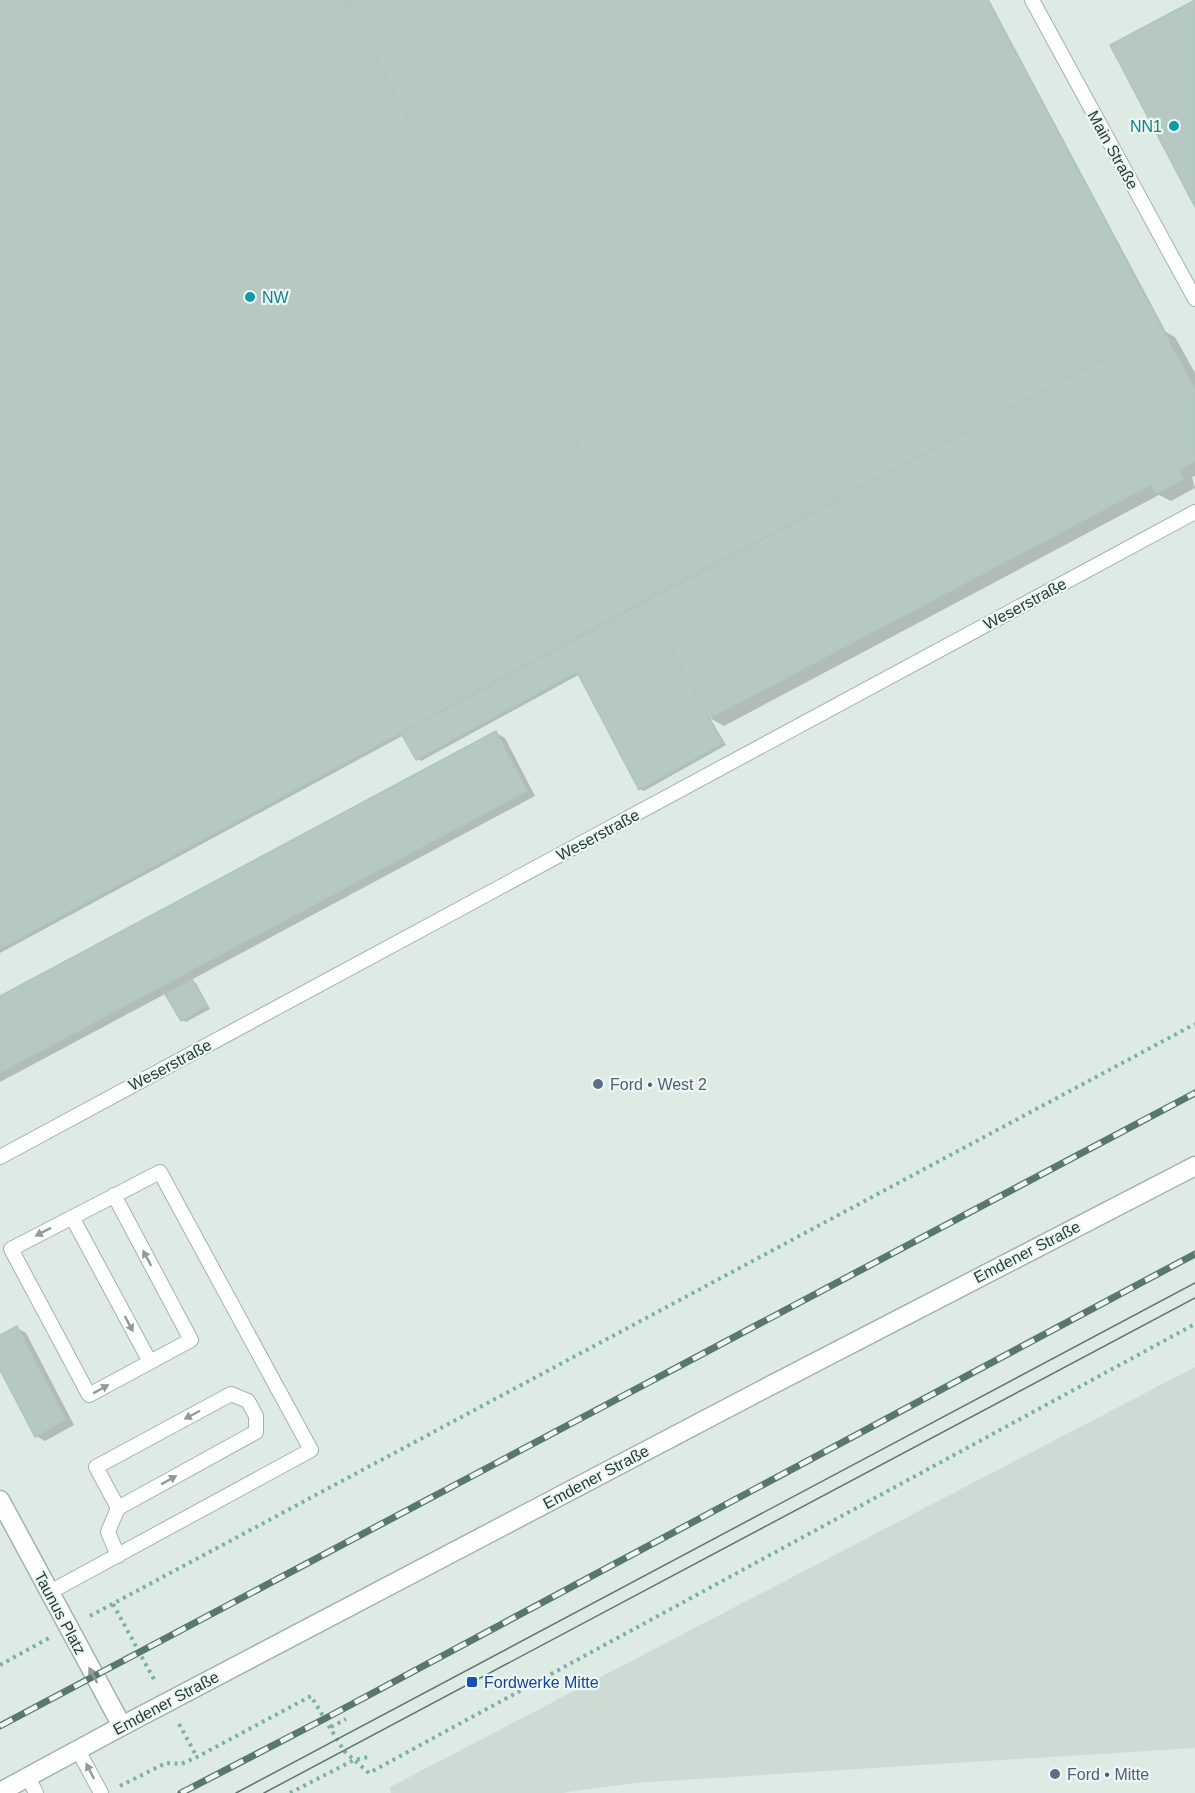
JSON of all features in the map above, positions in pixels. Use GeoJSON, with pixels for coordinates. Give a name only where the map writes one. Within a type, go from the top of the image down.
{"type":"FeatureCollection","features":[{"type":"Feature","properties":{"kind":"street","name":"Emdener Straße"},"geometry":{"type":"LineString","coordinates":[[0,1792],[32,1785],[78,1750],[122,1726],[758,1392],[1195,1166]]}},
{"type":"Feature","properties":{"kind":"street","name":"Taunus Platz"},"geometry":{"type":"LineString","coordinates":[[0,1500],[122,1726]]}},
{"type":"Feature","properties":{"kind":"lane","name":"Main Straße"},"geometry":{"type":"LineString","coordinates":[[1032,0],[1195,299]]}},
{"type":"Feature","properties":{"kind":"lane","name":"Weserstraße"},"geometry":{"type":"LineString","coordinates":[[0,1157],[1195,512]]}},
{"type":"Feature","properties":{"kind":"lane"},"geometry":{"type":"LineString","coordinates":[[50,1592],[311,1450],[160,1172],[114,1195],[10,1249],[89,1395],[191,1340],[114,1195]]}},
{"type":"Feature","properties":{"kind":"lane"},"geometry":{"type":"LineString","coordinates":[[72,1217],[150,1362]]}},
{"type":"Feature","properties":{"kind":"lane"},"geometry":{"type":"LineString","coordinates":[[118,1509],[96,1467],[231,1394],[248,1401],[256,1416],[256,1432],[118,1509],[108,1532],[118,1556]]}},
{"type":"Feature","properties":{"kind":"lane"},"geometry":{"type":"LineString","coordinates":[[78,1750],[101,1793]]}},
{"type":"Feature","properties":{"kind":"path"},"geometry":{"type":"LineString","coordinates":[[0,1665],[1195,1024]]}},
{"type":"Feature","properties":{"kind":"path"},"geometry":{"type":"LineString","coordinates":[[116,1788],[166,1763],[181,1764],[197,1757],[311,1696],[344,1751],[369,1773],[1195,1324]]}},
{"type":"Feature","properties":{"kind":"path"},"geometry":{"type":"LineString","coordinates":[[331,1727],[346,1719]]}},
{"type":"Feature","properties":{"kind":"path"},"geometry":{"type":"LineString","coordinates":[[290,1793],[354,1760],[368,1756]]}},
{"type":"Feature","properties":{"kind":"shaded area"},"geometry":{"type":"Polygon","coordinates":[[[1195,1367],[1195,1748],[634,1783],[562,1793],[391,1793],[390,1787],[1195,1367]]]}},
{"type":"Feature","properties":{"kind":"building","name":"NW"},"geometry":{"type":"Polygon","coordinates":[[[0,0],[346,0],[656,595],[0,949],[0,0]]]}},
{"type":"Feature","properties":{"kind":"building"},"geometry":{"type":"Polygon","coordinates":[[[346,0],[988,0],[1162,328],[656,595],[346,0]]]}},
{"type":"Feature","properties":{"kind":"building","name":"NN1"},"geometry":{"type":"Polygon","coordinates":[[[1195,0],[1195,207],[1110,45],[1195,0]]]}},
{"type":"Feature","properties":{"kind":"building"},"geometry":{"type":"Polygon","coordinates":[[[1162,328],[1195,389],[1195,461],[1179,470],[1184,479],[1156,494],[1151,485],[709,719],[646,601],[1162,328]]]}},
{"type":"Feature","properties":{"kind":"building"},"geometry":{"type":"Polygon","coordinates":[[[646,601],[723,743],[639,790],[577,672],[416,760],[401,733],[646,601]]]}},
{"type":"Feature","properties":{"kind":"building"},"geometry":{"type":"Polygon","coordinates":[[[496,731],[527,791],[0,1073],[0,996],[496,731]]]}},
{"type":"Feature","properties":{"kind":"building"},"geometry":{"type":"Polygon","coordinates":[[[192,979],[207,1006],[181,1021],[165,994],[192,979]]]}},
{"type":"Feature","properties":{"kind":"building"},"geometry":{"type":"Polygon","coordinates":[[[17,1326],[66,1420],[35,1437],[0,1370],[0,1335],[17,1326]]]}},
{"type":"Feature","properties":{"kind":"tram line"},"geometry":{"type":"LineString","coordinates":[[236,1793],[1195,1283]]}},
{"type":"Feature","properties":{"kind":"tram line"},"geometry":{"type":"LineString","coordinates":[[264,1793],[1195,1298]]}},
{"type":"Feature","properties":{"kind":"railway"},"geometry":{"type":"LineString","coordinates":[[0,1726],[1195,1093]]}},
{"type":"Feature","properties":{"kind":"railway"},"geometry":{"type":"LineString","coordinates":[[181,1793],[326,1718],[1195,1254]]}},
{"type":"Feature","properties":{"kind":"place","name":"NN1"},"geometry":{"type":"Point","coordinates":[1174,126]}},
{"type":"Feature","properties":{"kind":"place","name":"NW"},"geometry":{"type":"Point","coordinates":[250,297]}},
{"type":"Feature","properties":{"kind":"place","name":"Ford • West 2"},"geometry":{"type":"Point","coordinates":[598,1084]}},
{"type":"Feature","properties":{"kind":"place","name":"Fordwerke Mitte"},"geometry":{"type":"Point","coordinates":[472,1682]}},
{"type":"Feature","properties":{"kind":"place","name":"Ford • Mitte"},"geometry":{"type":"Point","coordinates":[1055,1774]}}]}
